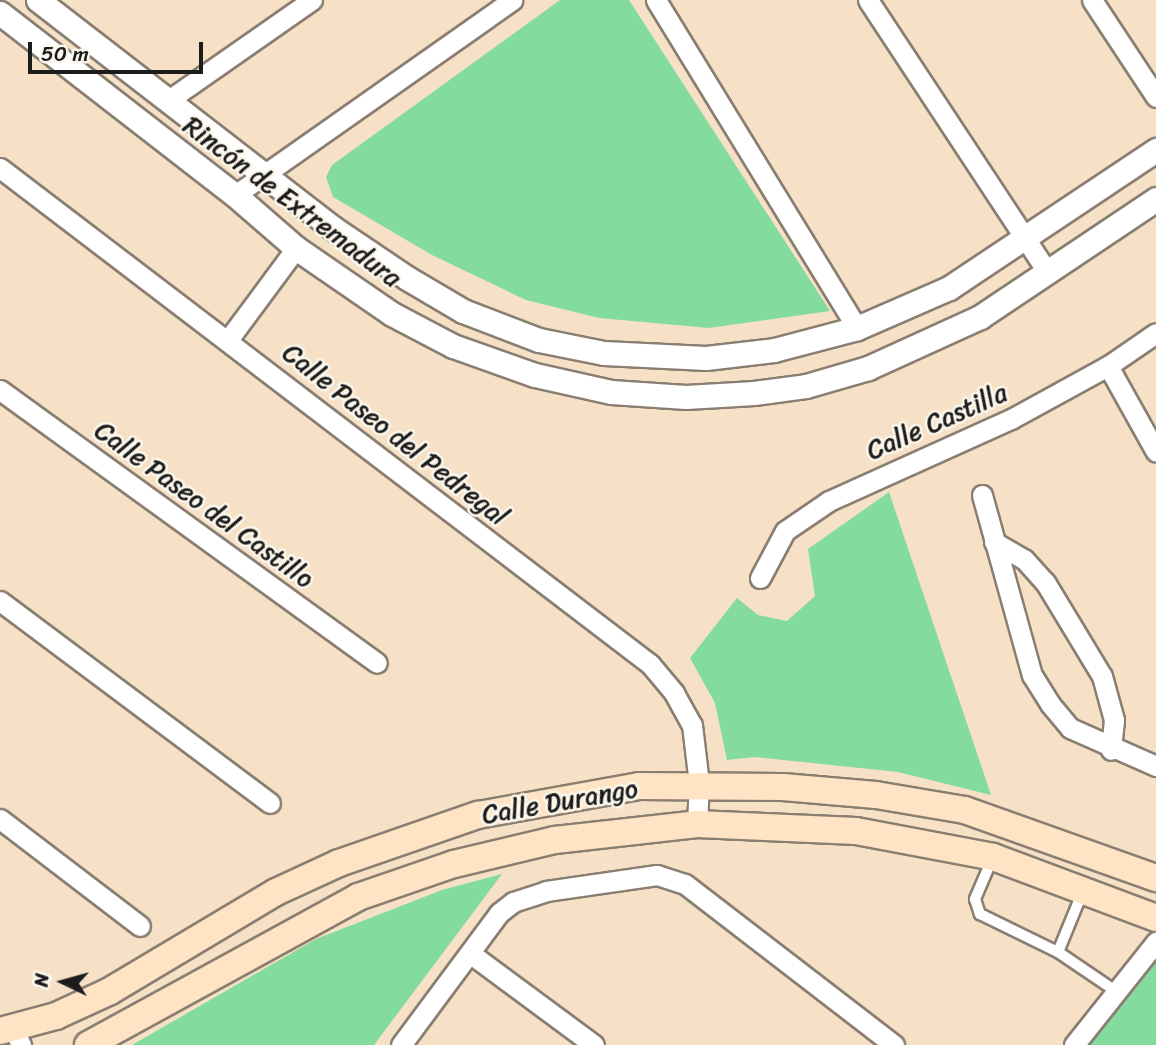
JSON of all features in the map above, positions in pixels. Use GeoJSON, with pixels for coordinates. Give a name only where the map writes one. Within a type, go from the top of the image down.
{"type":"FeatureCollection","features":[{"type":"Feature","properties":{"kind":"main road","name":"Calle Durango"},"geometry":{"type":"LineString","coordinates":[[11,1034],[110,991],[276,892],[386,845],[478,816],[564,797],[639,786],[699,784],[876,795],[965,810],[1156,878]]}},
{"type":"Feature","properties":{"kind":"main road","name":"Calle Durango"},"geometry":{"type":"LineString","coordinates":[[88,1045],[358,897],[454,864],[555,840],[697,824],[856,831],[993,858],[1156,918]]}},
{"type":"Feature","properties":{"kind":"street","name":"Rincón de Extremadura"},"geometry":{"type":"LineString","coordinates":[[38,0],[264,173],[407,278],[463,311],[539,340],[604,353],[706,358],[774,350],[857,328],[949,288],[1026,241],[1156,150]]}},
{"type":"Feature","properties":{"kind":"street"},"geometry":{"type":"LineString","coordinates":[[170,99],[312,0]]}},
{"type":"Feature","properties":{"kind":"street"},"geometry":{"type":"LineString","coordinates":[[236,195],[512,0]]}},
{"type":"Feature","properties":{"kind":"street"},"geometry":{"type":"LineString","coordinates":[[656,0],[857,328]]}},
{"type":"Feature","properties":{"kind":"street"},"geometry":{"type":"LineString","coordinates":[[868,0],[1048,273]]}},
{"type":"Feature","properties":{"kind":"street"},"geometry":{"type":"LineString","coordinates":[[1092,0],[1156,97]]}},
{"type":"Feature","properties":{"kind":"street","name":"Rincón de Extremadura"},"geometry":{"type":"LineString","coordinates":[[0,13],[236,195],[296,248],[392,314],[453,346],[535,375],[611,392],[686,397],[754,393],[806,386],[868,368],[980,317],[1156,199]]}},
{"type":"Feature","properties":{"kind":"street","name":"Calle Paseo del Pedregal"},"geometry":{"type":"LineString","coordinates":[[0,168],[650,664],[674,693],[692,725],[699,784],[697,824]]}},
{"type":"Feature","properties":{"kind":"street"},"geometry":{"type":"LineString","coordinates":[[228,340],[296,248]]}},
{"type":"Feature","properties":{"kind":"street","name":"Calle Castilla"},"geometry":{"type":"LineString","coordinates":[[760,578],[785,531],[829,501],[1011,419],[1108,366],[1156,333]]}},
{"type":"Feature","properties":{"kind":"street"},"geometry":{"type":"LineString","coordinates":[[1108,366],[1156,452]]}},
{"type":"Feature","properties":{"kind":"street","name":"Calle Paseo del Castillo"},"geometry":{"type":"LineString","coordinates":[[0,390],[377,663]]}},
{"type":"Feature","properties":{"kind":"street"},"geometry":{"type":"LineString","coordinates":[[982,495],[1032,675],[1070,728],[1111,750],[1156,766]]}},
{"type":"Feature","properties":{"kind":"street"},"geometry":{"type":"LineString","coordinates":[[994,542],[1024,559],[1045,582],[1102,676],[1114,720],[1111,750]]}},
{"type":"Feature","properties":{"kind":"street"},"geometry":{"type":"LineString","coordinates":[[0,601],[270,803]]}},
{"type":"Feature","properties":{"kind":"street"},"geometry":{"type":"LineString","coordinates":[[0,819],[140,926]]}},
{"type":"Feature","properties":{"kind":"street"},"geometry":{"type":"LineString","coordinates":[[401,1045],[513,902],[571,887],[646,876],[671,878],[685,884],[894,1045]]}},
{"type":"Feature","properties":{"kind":"street"},"geometry":{"type":"LineString","coordinates":[[1074,1045],[1156,942]]}},
{"type":"Feature","properties":{"kind":"street"},"geometry":{"type":"LineString","coordinates":[[471,954],[594,1045]]}},
{"type":"Feature","properties":{"kind":"lane"},"geometry":{"type":"LineString","coordinates":[[993,858],[975,899],[976,909],[1058,952],[1117,992]]}},
{"type":"Feature","properties":{"kind":"lane"},"geometry":{"type":"LineString","coordinates":[[1058,952],[1083,889]]}},
{"type":"Feature","properties":{"kind":"green space"},"geometry":{"type":"Polygon","coordinates":[[[560,0],[629,0],[830,311],[709,328],[599,318],[526,300],[432,255],[333,197],[326,177],[332,165],[560,0]]]}},
{"type":"Feature","properties":{"kind":"green space"},"geometry":{"type":"Polygon","coordinates":[[[889,492],[991,795],[898,772],[755,757],[727,760],[715,703],[690,658],[737,598],[758,615],[787,621],[815,596],[808,549],[889,492]]]}},
{"type":"Feature","properties":{"kind":"green space"},"geometry":{"type":"Polygon","coordinates":[[[502,874],[374,1045],[132,1045],[316,939],[442,890],[502,874]]]}},
{"type":"Feature","properties":{"kind":"green space"},"geometry":{"type":"Polygon","coordinates":[[[1156,954],[1156,1045],[1086,1045],[1156,954]]]}}]}
